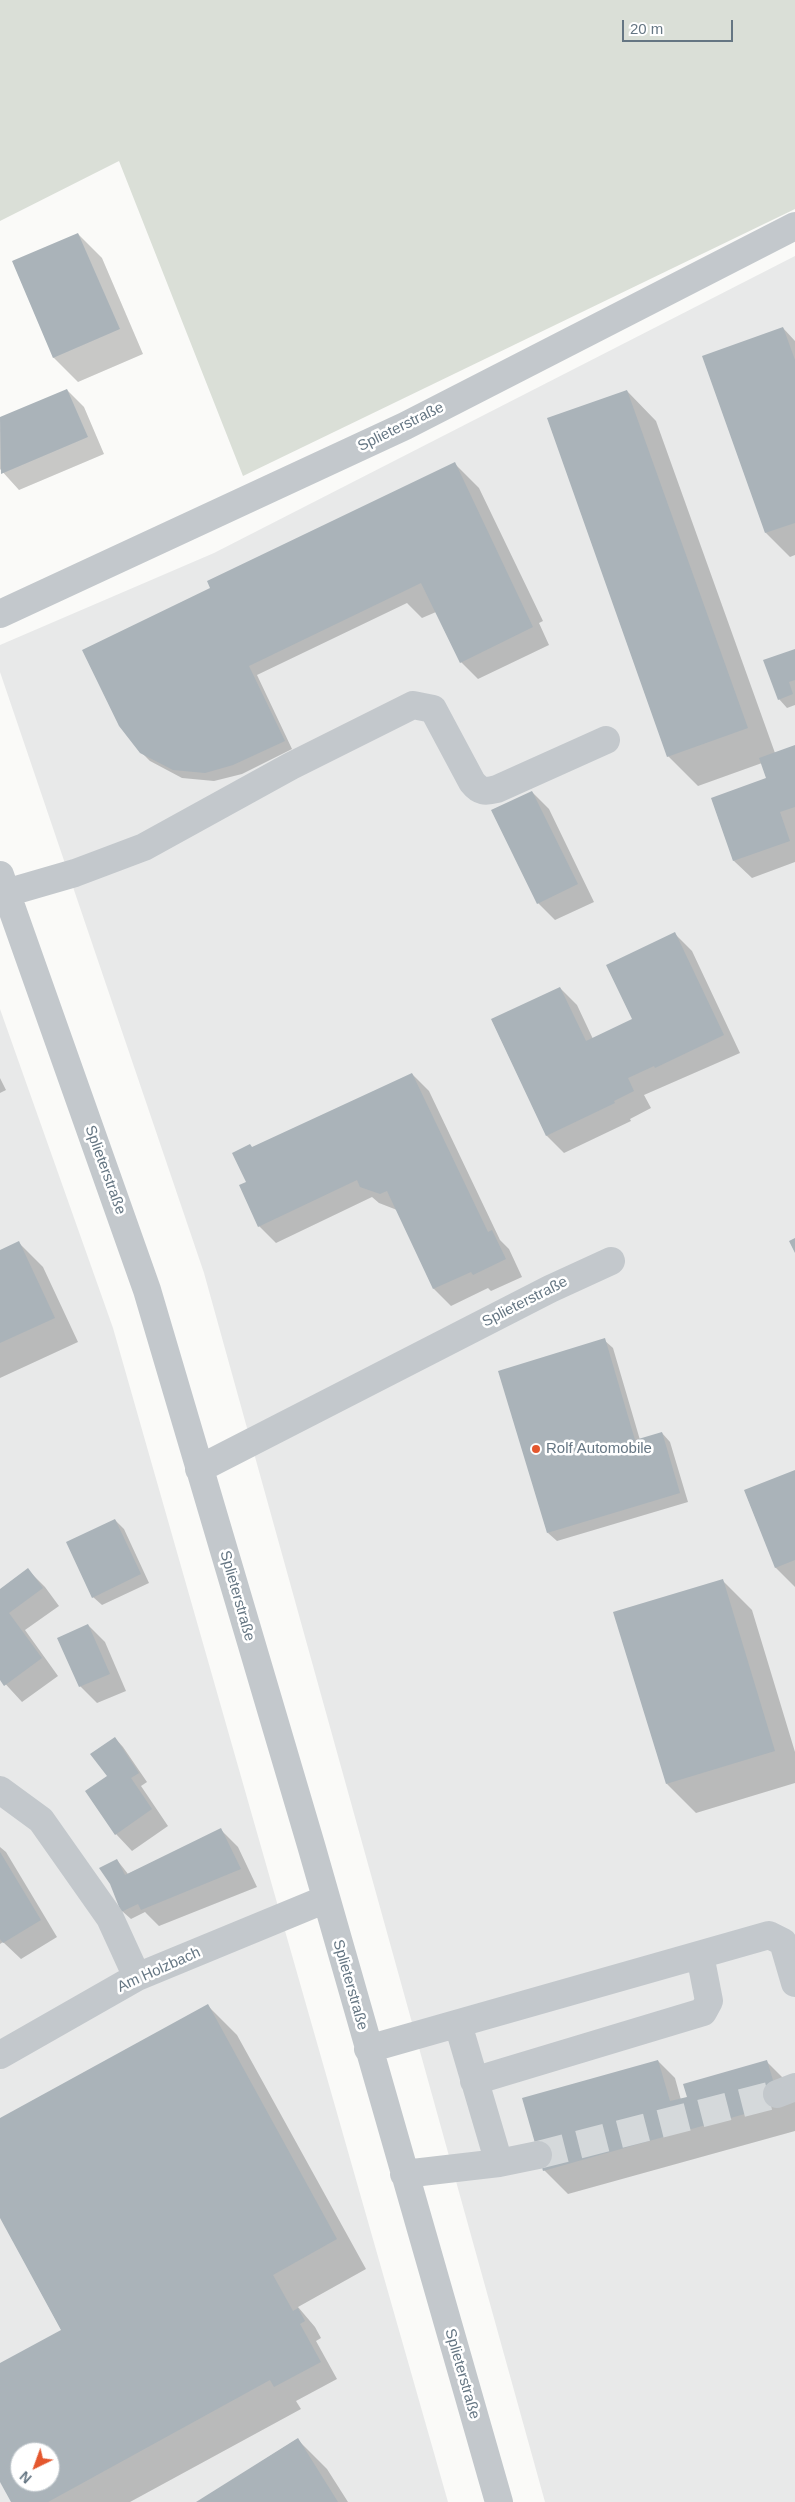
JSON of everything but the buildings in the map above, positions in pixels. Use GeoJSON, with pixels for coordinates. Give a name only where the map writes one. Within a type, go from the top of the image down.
{"type":"FeatureCollection","features":[{"type":"Feature","properties":{"kind":"street","name":"Splieterstraße"},"geometry":{"type":"LineString","coordinates":[[0,614],[405,426],[795,226]]}},
{"type":"Feature","properties":{"kind":"street"},"geometry":{"type":"LineString","coordinates":[[3,884],[75,873],[144,847],[291,766],[413,705],[433,709],[472,782],[477,788],[486,792],[497,790],[606,740]]}},
{"type":"Feature","properties":{"kind":"street","name":"Splieterstraße"},"geometry":{"type":"LineString","coordinates":[[3,884],[147,1290],[326,1899],[499,2502]]}},
{"type":"Feature","properties":{"kind":"street","name":"Splieterstraße"},"geometry":{"type":"LineString","coordinates":[[200,1468],[550,1289],[611,1261]]}},
{"type":"Feature","properties":{"kind":"street"},"geometry":{"type":"LineString","coordinates":[[0,1790],[41,1820],[110,1918],[137,1977]]}},
{"type":"Feature","properties":{"kind":"street","name":"Am Holzbach"},"geometry":{"type":"LineString","coordinates":[[0,2055],[137,1977],[326,1899]]}},
{"type":"Feature","properties":{"kind":"street"},"geometry":{"type":"LineString","coordinates":[[368,2049],[769,1935],[784,1942],[795,1983]]}},
{"type":"Feature","properties":{"kind":"street"},"geometry":{"type":"LineString","coordinates":[[474,2080],[703,2012],[709,2001],[700,1955]]}},
{"type":"Feature","properties":{"kind":"street"},"geometry":{"type":"LineString","coordinates":[[458,2024],[499,2163]]}},
{"type":"Feature","properties":{"kind":"street"},"geometry":{"type":"LineString","coordinates":[[404,2174],[499,2163],[538,2155]]}},
{"type":"Feature","properties":{"kind":"shaded area"},"geometry":{"type":"Polygon","coordinates":[[[0,0],[795,0],[795,209],[243,476],[119,161],[0,221],[0,0]]]}},
{"type":"Feature","properties":{"kind":"shaded area"},"geometry":{"type":"Polygon","coordinates":[[[795,256],[795,2502],[545,2502],[204,1273],[0,672],[0,645],[214,553],[795,256]]]}},
{"type":"Feature","properties":{"kind":"shaded area"},"geometry":{"type":"Polygon","coordinates":[[[0,1009],[113,1328],[448,2502],[0,2502],[0,1009]]]}},
{"type":"Feature","properties":{"kind":"tunnel"},"geometry":{"type":"LineString","coordinates":[[538,2155],[777,2094]]}},
{"type":"Feature","properties":{"kind":"place","name":"Rolf Automobile"},"geometry":{"type":"Point","coordinates":[536,1449]}}]}
